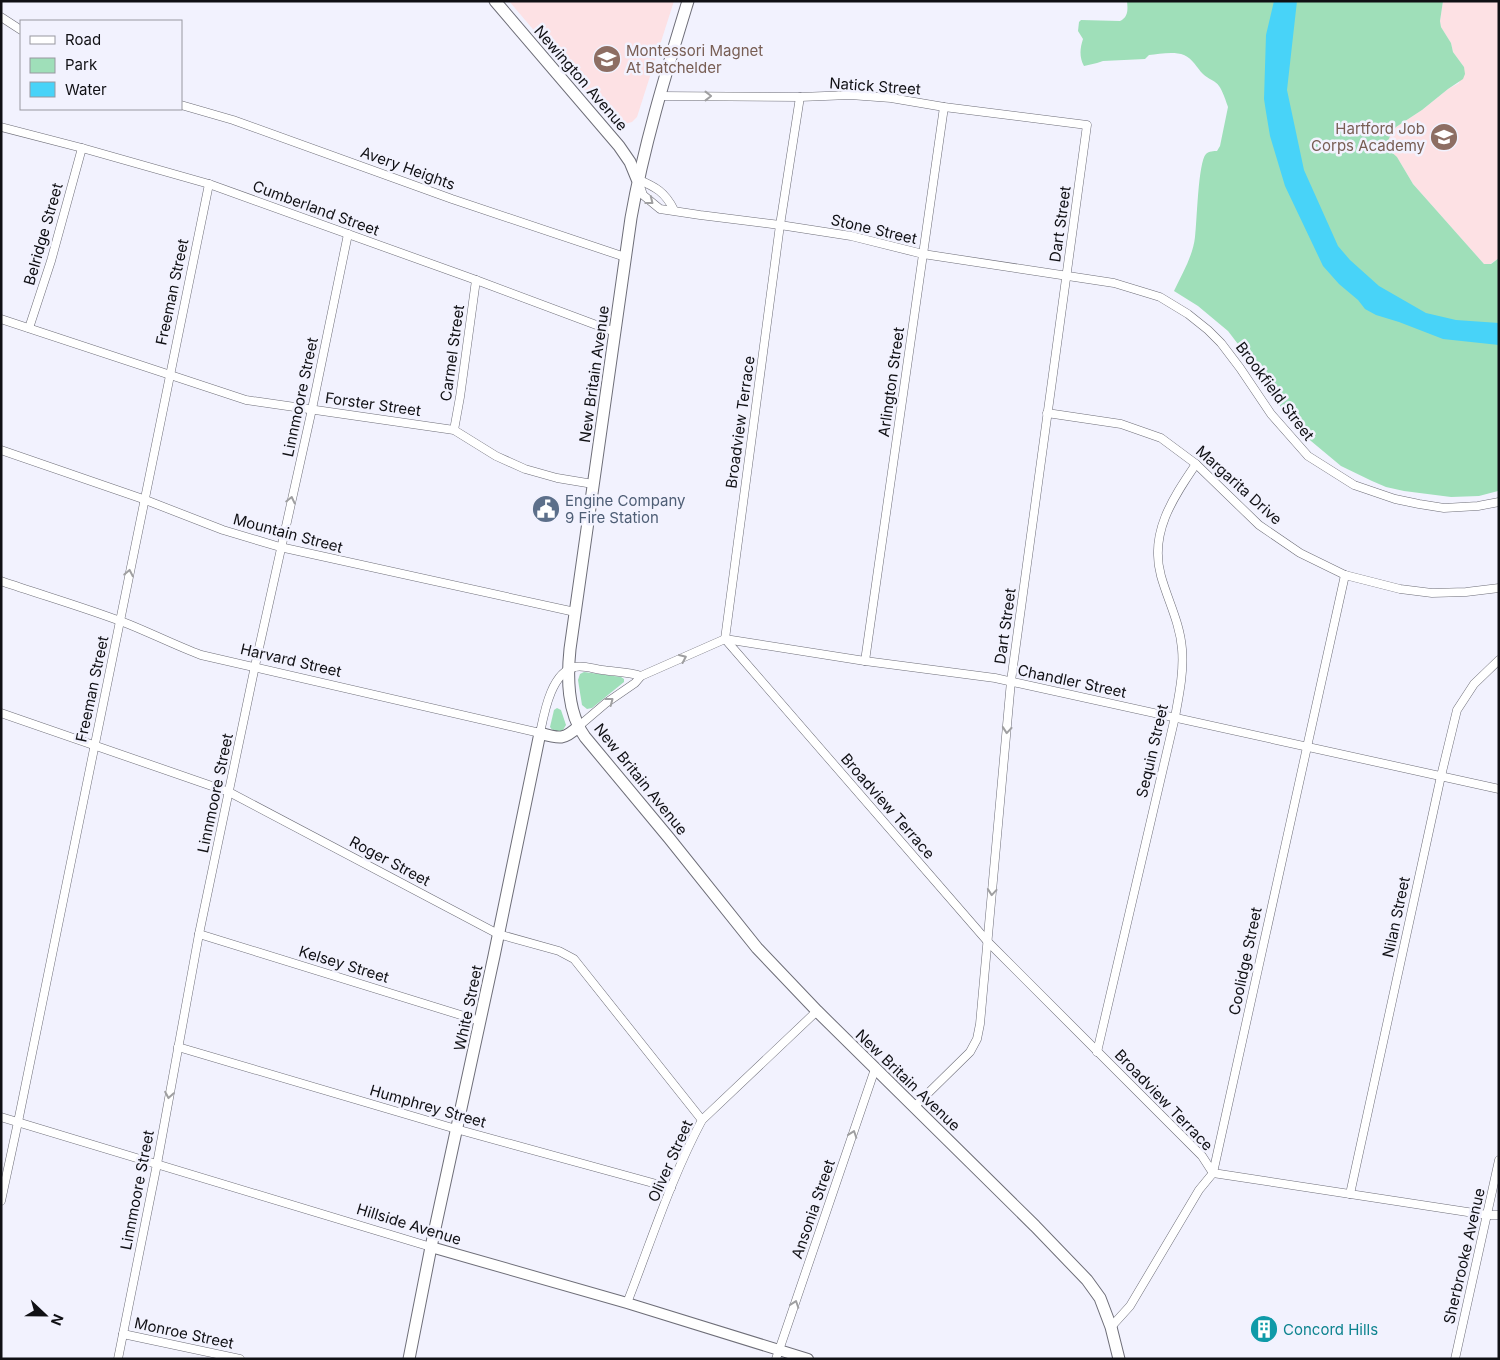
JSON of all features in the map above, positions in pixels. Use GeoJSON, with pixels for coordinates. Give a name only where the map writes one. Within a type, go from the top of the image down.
{"type":"FeatureCollection","features":[{"type":"Feature","properties":{"kind":"main road","name":"Newington Avenue"},"geometry":{"type":"LineString","coordinates":[[495,1],[619,146],[630,162],[637,179]]}},
{"type":"Feature","properties":{"kind":"main road","name":"New Britain Avenue"},"geometry":{"type":"LineString","coordinates":[[688,1],[659,96],[637,179],[625,257],[569,670],[570,693],[579,726],[585,737],[612,771],[669,838],[757,948],[817,1012],[1035,1226],[1087,1280],[1100,1298],[1111,1327],[1119,1359]]}},
{"type":"Feature","properties":{"kind":"main road","name":"Harvard Street"},"geometry":{"type":"LineString","coordinates":[[540,734],[564,737],[579,726]]}},
{"type":"Feature","properties":{"kind":"main road","name":"White Street"},"geometry":{"type":"LineString","coordinates":[[409,1359],[540,734]]}},
{"type":"Feature","properties":{"kind":"street"},"geometry":{"type":"LineString","coordinates":[[1,17],[20,29]]}},
{"type":"Feature","properties":{"kind":"street","name":"Natick Street"},"geometry":{"type":"LineString","coordinates":[[659,96],[800,97],[850,95],[891,98],[944,107],[1087,125]]}},
{"type":"Feature","properties":{"kind":"street","name":"Broadview Terrace"},"geometry":{"type":"LineString","coordinates":[[800,97],[780,225],[725,639],[988,942],[1202,1156],[1213,1173],[1487,1215],[1499,1215]]}},
{"type":"Feature","properties":{"kind":"street","name":"Avery Heights"},"geometry":{"type":"LineString","coordinates":[[182,105],[233,120],[452,199],[625,257]]}},
{"type":"Feature","properties":{"kind":"street","name":"Arlington Street"},"geometry":{"type":"LineString","coordinates":[[865,661],[944,107]]}},
{"type":"Feature","properties":{"kind":"street","name":"Dart Street"},"geometry":{"type":"LineString","coordinates":[[914,1107],[970,1052],[980,1024],[1011,681],[1087,125]]}},
{"type":"Feature","properties":{"kind":"street","name":"Cumberland Street"},"geometry":{"type":"LineString","coordinates":[[1,127],[209,184],[615,332]]}},
{"type":"Feature","properties":{"kind":"street","name":"Belridge Street"},"geometry":{"type":"LineString","coordinates":[[29,328],[51,261],[82,148]]}},
{"type":"Feature","properties":{"kind":"street","name":"Stone Street"},"geometry":{"type":"LineString","coordinates":[[637,179],[643,195],[660,208],[851,236],[923,254],[1067,276]]}},
{"type":"Feature","properties":{"kind":"street"},"geometry":{"type":"LineString","coordinates":[[637,179],[651,185],[668,198],[674,210]]}},
{"type":"Feature","properties":{"kind":"street","name":"Freeman Street"},"geometry":{"type":"LineString","coordinates":[[1,1200],[209,184]]}},
{"type":"Feature","properties":{"kind":"street","name":"Linnmoore Street"},"geometry":{"type":"LineString","coordinates":[[118,1359],[157,1164],[199,934],[348,234]]}},
{"type":"Feature","properties":{"kind":"street","name":"Brookfield Street"},"geometry":{"type":"LineString","coordinates":[[1067,276],[1114,283],[1154,295],[1188,314],[1221,343],[1271,414],[1308,456],[1354,485],[1395,499],[1444,508],[1478,506],[1499,502]]}},
{"type":"Feature","properties":{"kind":"street","name":"Carmel Street"},"geometry":{"type":"LineString","coordinates":[[454,430],[476,280]]}},
{"type":"Feature","properties":{"kind":"street","name":"Forster Street"},"geometry":{"type":"LineString","coordinates":[[1,319],[246,400],[454,430],[496,456],[525,469],[557,478],[594,484]]}},
{"type":"Feature","properties":{"kind":"street","name":"Margarita Drive"},"geometry":{"type":"LineString","coordinates":[[1047,413],[1120,424],[1160,438],[1196,464],[1259,525],[1300,553],[1345,574],[1400,589],[1432,593],[1466,592],[1499,588]]}},
{"type":"Feature","properties":{"kind":"street","name":"Mountain Street"},"geometry":{"type":"LineString","coordinates":[[1,450],[143,499],[223,530],[280,547],[576,612]]}},
{"type":"Feature","properties":{"kind":"street","name":"Sequin Street"},"geometry":{"type":"LineString","coordinates":[[1097,1052],[1175,717],[1182,674],[1182,650],[1178,622],[1161,576],[1157,555],[1159,534],[1174,497],[1196,464]]}},
{"type":"Feature","properties":{"kind":"street","name":"Coolidge Street"},"geometry":{"type":"LineString","coordinates":[[1111,1327],[1130,1306],[1199,1190],[1213,1173],[1345,574]]}},
{"type":"Feature","properties":{"kind":"street","name":"Harvard Street"},"geometry":{"type":"LineString","coordinates":[[1,581],[120,621],[201,655],[255,666],[540,734]]}},
{"type":"Feature","properties":{"kind":"street"},"geometry":{"type":"LineString","coordinates":[[579,726],[606,703],[635,683],[641,676],[725,639]]}},
{"type":"Feature","properties":{"kind":"street","name":"Chandler Street"},"geometry":{"type":"LineString","coordinates":[[725,639],[1011,681],[1499,790]]}},
{"type":"Feature","properties":{"kind":"street","name":"Nilan Street"},"geometry":{"type":"LineString","coordinates":[[1350,1194],[1457,710],[1474,684],[1499,660]]}},
{"type":"Feature","properties":{"kind":"street"},"geometry":{"type":"LineString","coordinates":[[569,670],[574,667],[580,667],[641,676]]}},
{"type":"Feature","properties":{"kind":"street","name":"White Street"},"geometry":{"type":"LineString","coordinates":[[540,734],[549,696],[557,682],[569,670]]}},
{"type":"Feature","properties":{"kind":"street","name":"Roger Street"},"geometry":{"type":"LineString","coordinates":[[1,713],[229,792],[498,934],[559,951],[574,959],[702,1120]]}},
{"type":"Feature","properties":{"kind":"street","name":"Kelsey Street"},"geometry":{"type":"LineString","coordinates":[[199,934],[480,1021]]}},
{"type":"Feature","properties":{"kind":"street","name":"Oliver Street"},"geometry":{"type":"LineString","coordinates":[[627,1304],[671,1188],[690,1142],[702,1120],[817,1012]]}},
{"type":"Feature","properties":{"kind":"street","name":"Humphrey Street"},"geometry":{"type":"LineString","coordinates":[[178,1047],[456,1129],[671,1188]]}},
{"type":"Feature","properties":{"kind":"street","name":"Ansonia Street"},"geometry":{"type":"LineString","coordinates":[[778,1354],[875,1069]]}},
{"type":"Feature","properties":{"kind":"street","name":"Hillside Avenue"},"geometry":{"type":"LineString","coordinates":[[1,1117],[627,1304],[778,1354],[808,1359]]}},
{"type":"Feature","properties":{"kind":"street","name":"Sherbrooke Avenue"},"geometry":{"type":"LineString","coordinates":[[1455,1359],[1499,1160]]}},
{"type":"Feature","properties":{"kind":"street","name":"Monroe Street"},"geometry":{"type":"LineString","coordinates":[[123,1334],[240,1359]]}},
{"type":"Feature","properties":{"kind":"shaded area","name":"Montessori Magnet At Batchelder"},"geometry":{"type":"Polygon","coordinates":[[[509,1],[674,1],[637,117],[632,122],[621,125],[610,120],[509,1]]]}},
{"type":"Feature","properties":{"kind":"shaded area","name":"Hartford Job Corps Academy"},"geometry":{"type":"Polygon","coordinates":[[[1443,1],[1499,1],[1499,258],[1490,264],[1484,264],[1413,184],[1397,157],[1388,149],[1387,143],[1396,127],[1459,83],[1464,67],[1453,52],[1451,43],[1441,27],[1443,1]]]}},
{"type":"Feature","properties":{"kind":"green space"},"geometry":{"type":"Polygon","coordinates":[[[1127,1],[1443,1],[1441,27],[1451,43],[1453,52],[1464,67],[1465,74],[1463,79],[1396,127],[1387,143],[1388,149],[1397,157],[1413,184],[1484,264],[1491,264],[1499,258],[1498,491],[1479,496],[1451,497],[1404,491],[1386,487],[1341,466],[1311,441],[1282,409],[1228,331],[1198,306],[1174,291],[1187,265],[1194,244],[1203,159],[1207,153],[1217,151],[1220,146],[1228,107],[1218,84],[1203,74],[1184,55],[1166,53],[1149,55],[1145,59],[1103,61],[1084,66],[1081,56],[1083,39],[1078,31],[1079,22],[1081,20],[1120,21],[1127,13],[1127,1]]]}},
{"type":"Feature","properties":{"kind":"green space"},"geometry":{"type":"Polygon","coordinates":[[[584,672],[621,677],[624,679],[624,682],[592,708],[587,709],[582,705],[578,680],[580,674],[584,672]]]}},
{"type":"Feature","properties":{"kind":"green space"},"geometry":{"type":"Polygon","coordinates":[[[557,708],[561,710],[566,725],[563,730],[557,731],[550,727],[554,710],[557,708]]]}},
{"type":"Feature","properties":{"kind":"water"},"geometry":{"type":"Polygon","coordinates":[[[1274,1],[1297,1],[1287,90],[1304,170],[1338,246],[1350,260],[1379,286],[1426,313],[1456,320],[1499,323],[1499,345],[1443,339],[1376,315],[1365,309],[1323,266],[1285,186],[1270,136],[1264,99],[1266,35],[1274,1]]]}},
{"type":"Feature","properties":{"kind":"place","name":"Montessori Magnet At Batchelder"},"geometry":{"type":"Point","coordinates":[607,59]}},
{"type":"Feature","properties":{"kind":"place","name":"Hartford Job Corps Academy"},"geometry":{"type":"Point","coordinates":[1444,137]}},
{"type":"Feature","properties":{"kind":"place","name":"Engine Company 9 Fire Station"},"geometry":{"type":"Point","coordinates":[546,509]}},
{"type":"Feature","properties":{"kind":"place","name":"Concord Hills"},"geometry":{"type":"Point","coordinates":[1264,1329]}}]}
